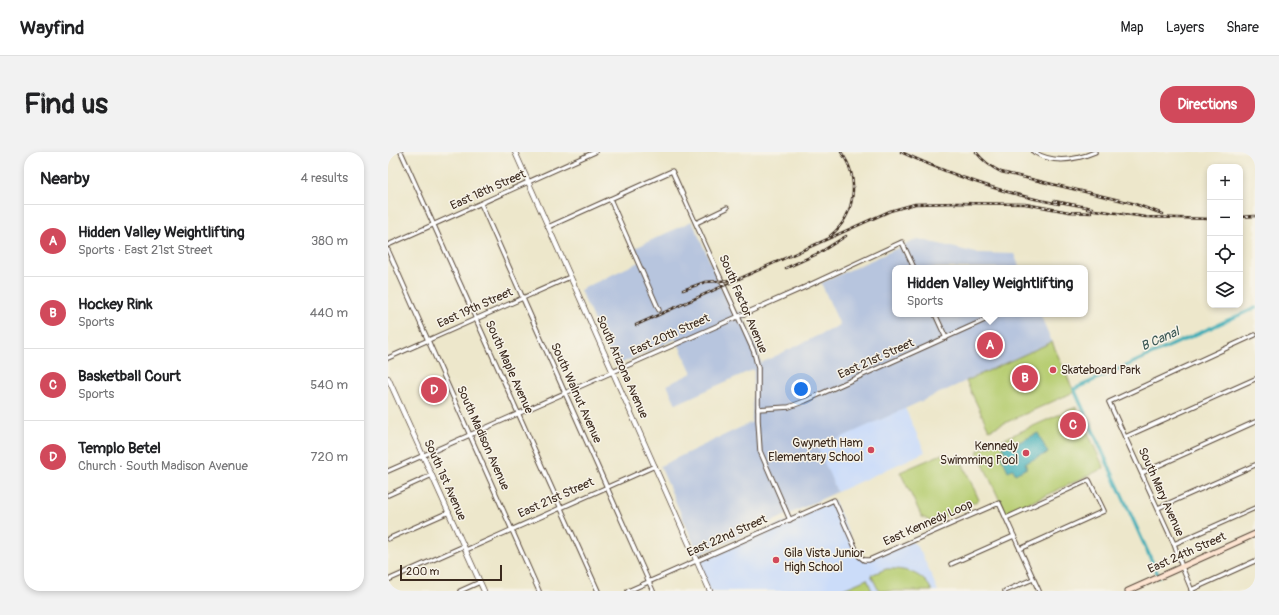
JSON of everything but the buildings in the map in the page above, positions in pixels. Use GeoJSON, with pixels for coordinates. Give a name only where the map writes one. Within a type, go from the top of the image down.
{"type":"FeatureCollection","features":[{"type":"Feature","properties":{"kind":"main road","name":"East 24th Street"},"geometry":{"type":"LineString","coordinates":[[1128,591],[1136,589],[1255,534]]}},
{"type":"Feature","properties":{"kind":"street","name":"South Maple Avenue"},"geometry":{"type":"LineString","coordinates":[[402,152],[598,591]]}},
{"type":"Feature","properties":{"kind":"street","name":"South Arizona Avenue"},"geometry":{"type":"LineString","coordinates":[[515,152],[710,591]]}},
{"type":"Feature","properties":{"kind":"street","name":"East 18th Street"},"geometry":{"type":"LineString","coordinates":[[388,245],[595,152]]}},
{"type":"Feature","properties":{"kind":"street"},"geometry":{"type":"LineString","coordinates":[[1034,152],[1048,158],[1059,160],[1075,159],[1095,152]]}},
{"type":"Feature","properties":{"kind":"street","name":"South Factor Avenue"},"geometry":{"type":"LineString","coordinates":[[610,200],[672,171],[754,352],[758,368],[760,451],[790,520]]}},
{"type":"Feature","properties":{"kind":"street"},"geometry":{"type":"LineString","coordinates":[[548,227],[610,200],[659,310]]}},
{"type":"Feature","properties":{"kind":"street","name":"South Walnut Avenue"},"geometry":{"type":"LineString","coordinates":[[481,204],[654,591]]}},
{"type":"Feature","properties":{"kind":"street"},"geometry":{"type":"LineString","coordinates":[[696,223],[728,208]]}},
{"type":"Feature","properties":{"kind":"street","name":"East 20th Street"},"geometry":{"type":"LineString","coordinates":[[388,471],[804,288],[902,242],[913,265]]}},
{"type":"Feature","properties":{"kind":"street","name":"South Madison Avenue"},"geometry":{"type":"LineString","coordinates":[[388,250],[539,591]]}},
{"type":"Feature","properties":{"kind":"street","name":"East 19th Street"},"geometry":{"type":"LineString","coordinates":[[388,358],[570,277]]}},
{"type":"Feature","properties":{"kind":"street"},"geometry":{"type":"LineString","coordinates":[[936,317],[946,338]]}},
{"type":"Feature","properties":{"kind":"street","name":"East 21st Street"},"geometry":{"type":"LineString","coordinates":[[758,409],[789,407],[992,317]]}},
{"type":"Feature","properties":{"kind":"street","name":"South Mary Avenue"},"geometry":{"type":"LineString","coordinates":[[1192,590],[1174,544],[1109,402],[1255,335]]}},
{"type":"Feature","properties":{"kind":"street","name":"South 1st Avenue"},"geometry":{"type":"LineString","coordinates":[[388,378],[484,591]]}},
{"type":"Feature","properties":{"kind":"street"},"geometry":{"type":"LineString","coordinates":[[1125,437],[1255,378]]}},
{"type":"Feature","properties":{"kind":"street"},"geometry":{"type":"LineString","coordinates":[[1142,473],[1255,422]]}},
{"type":"Feature","properties":{"kind":"street"},"geometry":{"type":"LineString","coordinates":[[1158,508],[1255,465]]}},
{"type":"Feature","properties":{"kind":"street","name":"East 21st Street"},"geometry":{"type":"LineString","coordinates":[[388,580],[512,529],[655,466]]}},
{"type":"Feature","properties":{"kind":"street"},"geometry":{"type":"LineString","coordinates":[[388,495],[432,475]]}},
{"type":"Feature","properties":{"kind":"street"},"geometry":{"type":"LineString","coordinates":[[1020,548],[1104,511],[1089,480],[1006,518],[1039,591]]}},
{"type":"Feature","properties":{"kind":"street","name":"East 22nd Street"},"geometry":{"type":"LineString","coordinates":[[628,591],[834,500],[858,556],[864,560]]}},
{"type":"Feature","properties":{"kind":"street","name":"East Kennedy Loop"},"geometry":{"type":"LineString","coordinates":[[864,560],[869,560],[1000,503],[1006,518]]}},
{"type":"Feature","properties":{"kind":"street"},"geometry":{"type":"LineString","coordinates":[[1174,544],[1255,508]]}},
{"type":"Feature","properties":{"kind":"street"},"geometry":{"type":"LineString","coordinates":[[388,539],[449,512]]}},
{"type":"Feature","properties":{"kind":"street"},"geometry":{"type":"LineString","coordinates":[[951,564],[1014,536]]}},
{"type":"Feature","properties":{"kind":"street"},"geometry":{"type":"LineString","coordinates":[[1192,590],[1255,561]]}},
{"type":"Feature","properties":{"kind":"street"},"geometry":{"type":"LineString","coordinates":[[1005,591],[1033,579]]}},
{"type":"Feature","properties":{"kind":"street"},"geometry":{"type":"LineString","coordinates":[[460,591],[480,582]]}},
{"type":"Feature","properties":{"kind":"shaded area"},"geometry":{"type":"Polygon","coordinates":[[[692,221],[733,313],[740,310],[758,352],[761,363],[840,325],[821,283],[918,239],[976,253],[1014,254],[1019,265],[892,265],[892,317],[1041,317],[1052,342],[818,448],[837,492],[699,555],[660,466],[752,422],[754,369],[676,404],[667,385],[692,373],[676,339],[615,366],[580,290],[641,261],[635,248],[692,221]]]}},
{"type":"Feature","properties":{"kind":"shaded area","name":"Gwyneth Ham Elementary School"},"geometry":{"type":"Polygon","coordinates":[[[905,408],[925,452],[837,492],[817,448],[905,408]]]}},
{"type":"Feature","properties":{"kind":"shaded area"},"geometry":{"type":"Polygon","coordinates":[[[834,500],[859,556],[864,560],[912,541],[921,552],[938,591],[710,591],[697,561],[834,500]]]}},
{"type":"Feature","properties":{"kind":"green space"},"geometry":{"type":"Polygon","coordinates":[[[1052,342],[1074,392],[989,430],[966,381],[1052,342]]]}},
{"type":"Feature","properties":{"kind":"green space"},"geometry":{"type":"Polygon","coordinates":[[[1076,407],[1104,468],[1006,514],[977,451],[1076,407]]]}},
{"type":"Feature","properties":{"kind":"green space"},"geometry":{"type":"Polygon","coordinates":[[[942,454],[961,460],[979,500],[935,521],[930,521],[922,517],[900,472],[942,454]]]}},
{"type":"Feature","properties":{"kind":"green space"},"geometry":{"type":"Polygon","coordinates":[[[886,569],[900,569],[913,573],[924,580],[932,591],[879,591],[871,575],[886,569]]]}},
{"type":"Feature","properties":{"kind":"green space"},"geometry":{"type":"Polygon","coordinates":[[[867,579],[872,591],[841,590],[867,579]]]}},
{"type":"Feature","properties":{"kind":"water","name":"Kennedy Swimming Pool"},"geometry":{"type":"Polygon","coordinates":[[[1038,433],[1048,453],[1025,463],[1027,468],[1015,474],[1013,469],[1008,471],[1001,456],[1006,454],[1002,447],[1016,440],[1017,443],[1038,433]]]}},
{"type":"Feature","properties":{"kind":"waterway","name":"B Canal"},"geometry":{"type":"LineString","coordinates":[[1159,577],[1074,389],[1255,308]]}},
{"type":"Feature","properties":{"kind":"railway"},"geometry":{"type":"LineString","coordinates":[[830,236],[845,218],[850,208],[852,197],[853,185],[851,174],[841,152]]}},
{"type":"Feature","properties":{"kind":"railway"},"geometry":{"type":"LineString","coordinates":[[901,152],[978,183],[1019,195],[1059,204]]}},
{"type":"Feature","properties":{"kind":"railway"},"geometry":{"type":"LineString","coordinates":[[976,152],[987,164],[1001,172],[1132,203],[1163,214]]}},
{"type":"Feature","properties":{"kind":"railway"},"geometry":{"type":"LineString","coordinates":[[1054,201],[1092,208]]}},
{"type":"Feature","properties":{"kind":"railway"},"geometry":{"type":"LineString","coordinates":[[636,325],[890,211],[915,204],[1025,204],[1069,212],[1091,213]]}},
{"type":"Feature","properties":{"kind":"railway"},"geometry":{"type":"LineString","coordinates":[[1087,209],[1146,217],[1207,219]]}},
{"type":"Feature","properties":{"kind":"railway"},"geometry":{"type":"LineString","coordinates":[[1243,217],[1255,216]]}},
{"type":"Feature","properties":{"kind":"railway"},"geometry":{"type":"LineString","coordinates":[[786,268],[819,253],[846,236]]}},
{"type":"Feature","properties":{"kind":"railway"},"geometry":{"type":"LineString","coordinates":[[683,290],[705,282],[733,280]]}},
{"type":"Feature","properties":{"kind":"place","name":"Hidden Valley Weightlifting"},"geometry":{"type":"Point","coordinates":[990,345]}},
{"type":"Feature","properties":{"kind":"place","name":"Skateboard Park"},"geometry":{"type":"Point","coordinates":[1053,370]}},
{"type":"Feature","properties":{"kind":"place","name":"Hockey Rink"},"geometry":{"type":"Point","coordinates":[1025,378]}},
{"type":"Feature","properties":{"kind":"place","name":"Templo Betel"},"geometry":{"type":"Point","coordinates":[434,390]}},
{"type":"Feature","properties":{"kind":"place","name":"Basketball Court"},"geometry":{"type":"Point","coordinates":[1073,425]}},
{"type":"Feature","properties":{"kind":"place","name":"Gwyneth Ham Elementary School"},"geometry":{"type":"Point","coordinates":[871,450]}},
{"type":"Feature","properties":{"kind":"place","name":"Kennedy Swimming Pool"},"geometry":{"type":"Point","coordinates":[1026,453]}},
{"type":"Feature","properties":{"kind":"place","name":"Gila Vista Junior High School"},"geometry":{"type":"Point","coordinates":[776,560]}}]}
